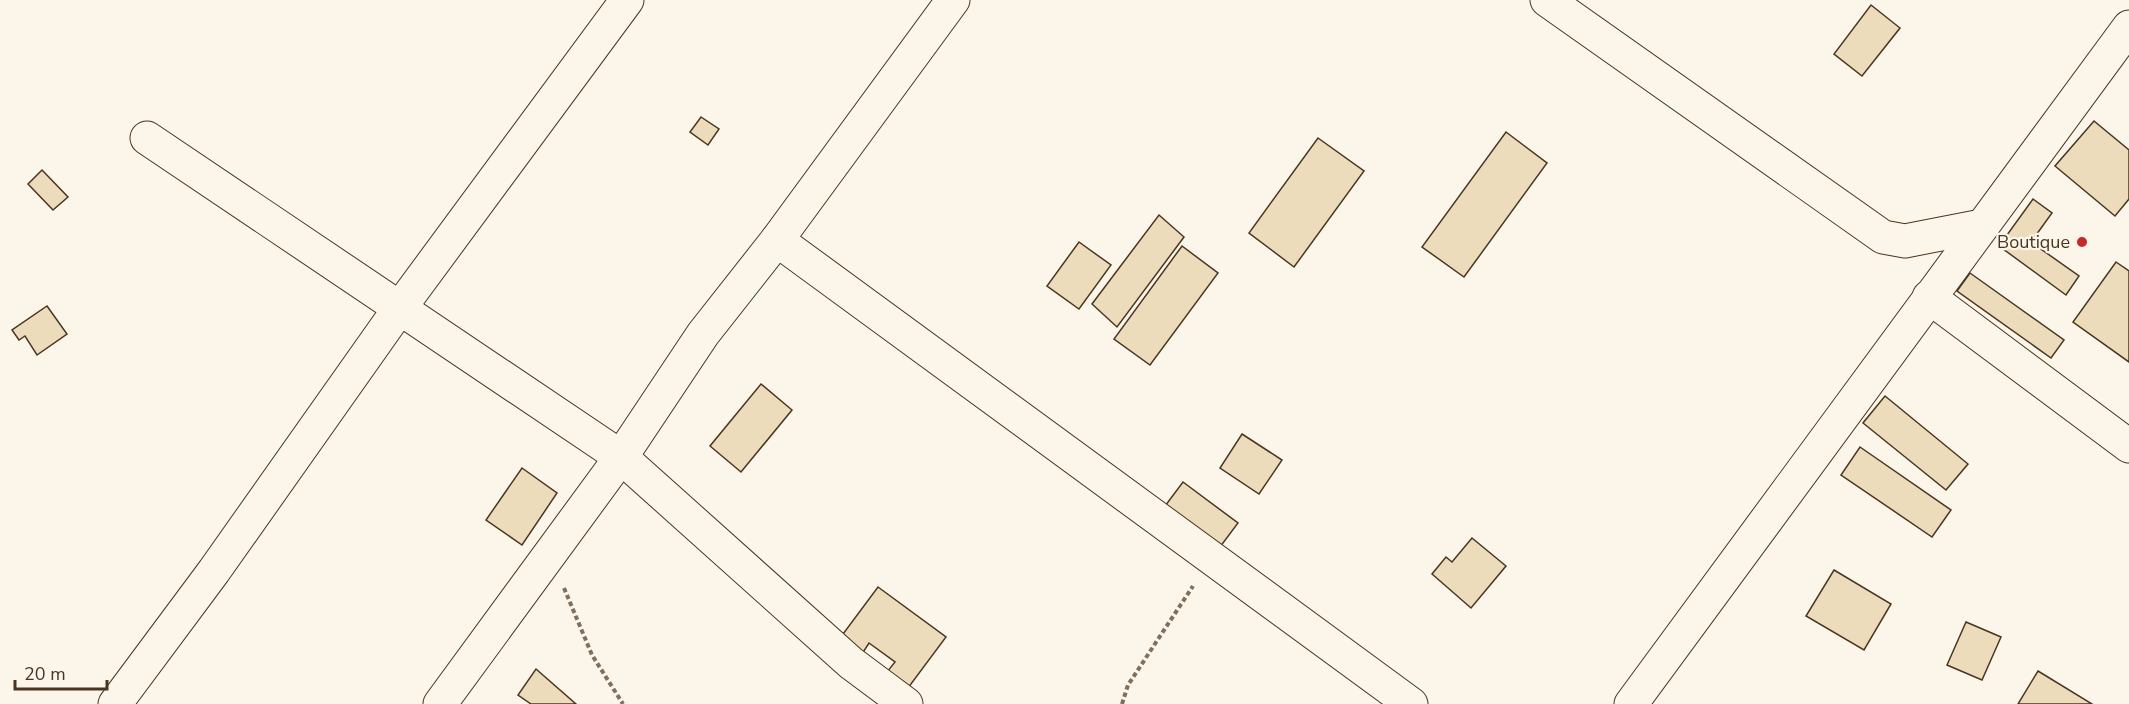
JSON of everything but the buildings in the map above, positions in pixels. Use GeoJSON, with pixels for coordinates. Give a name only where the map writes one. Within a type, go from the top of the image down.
{"type":"FeatureCollection","features":[{"type":"Feature","properties":{"kind":"street"},"geometry":{"type":"LineString","coordinates":[[115,704],[214,571],[399,309],[627,0]]}},
{"type":"Feature","properties":{"kind":"street"},"geometry":{"type":"LineString","coordinates":[[440,704],[490,632],[550,555],[621,457],[703,334],[777,240],[953,0]]}},
{"type":"Feature","properties":{"kind":"street"},"geometry":{"type":"LineString","coordinates":[[1547,0],[1883,237],[1905,241],[1982,226]]}},
{"type":"Feature","properties":{"kind":"street"},"geometry":{"type":"LineString","coordinates":[[1631,704],[1982,226],[2123,48]]}},
{"type":"Feature","properties":{"kind":"street"},"geometry":{"type":"LineString","coordinates":[[147,138],[621,457],[851,663],[906,704]]}},
{"type":"Feature","properties":{"kind":"street"},"geometry":{"type":"LineString","coordinates":[[777,240],[1411,704]]}},
{"type":"Feature","properties":{"kind":"street"},"geometry":{"type":"LineString","coordinates":[[1929,297],[2129,446]]}},
{"type":"Feature","properties":{"kind":"path"},"geometry":{"type":"LineString","coordinates":[[550,555],[592,655],[623,704]]}},
{"type":"Feature","properties":{"kind":"path"},"geometry":{"type":"LineString","coordinates":[[1122,704],[1128,685],[1194,588],[1189,577]]}},
{"type":"Feature","properties":{"kind":"place","name":"Boutique"},"geometry":{"type":"Point","coordinates":[2082,242]}}]}
